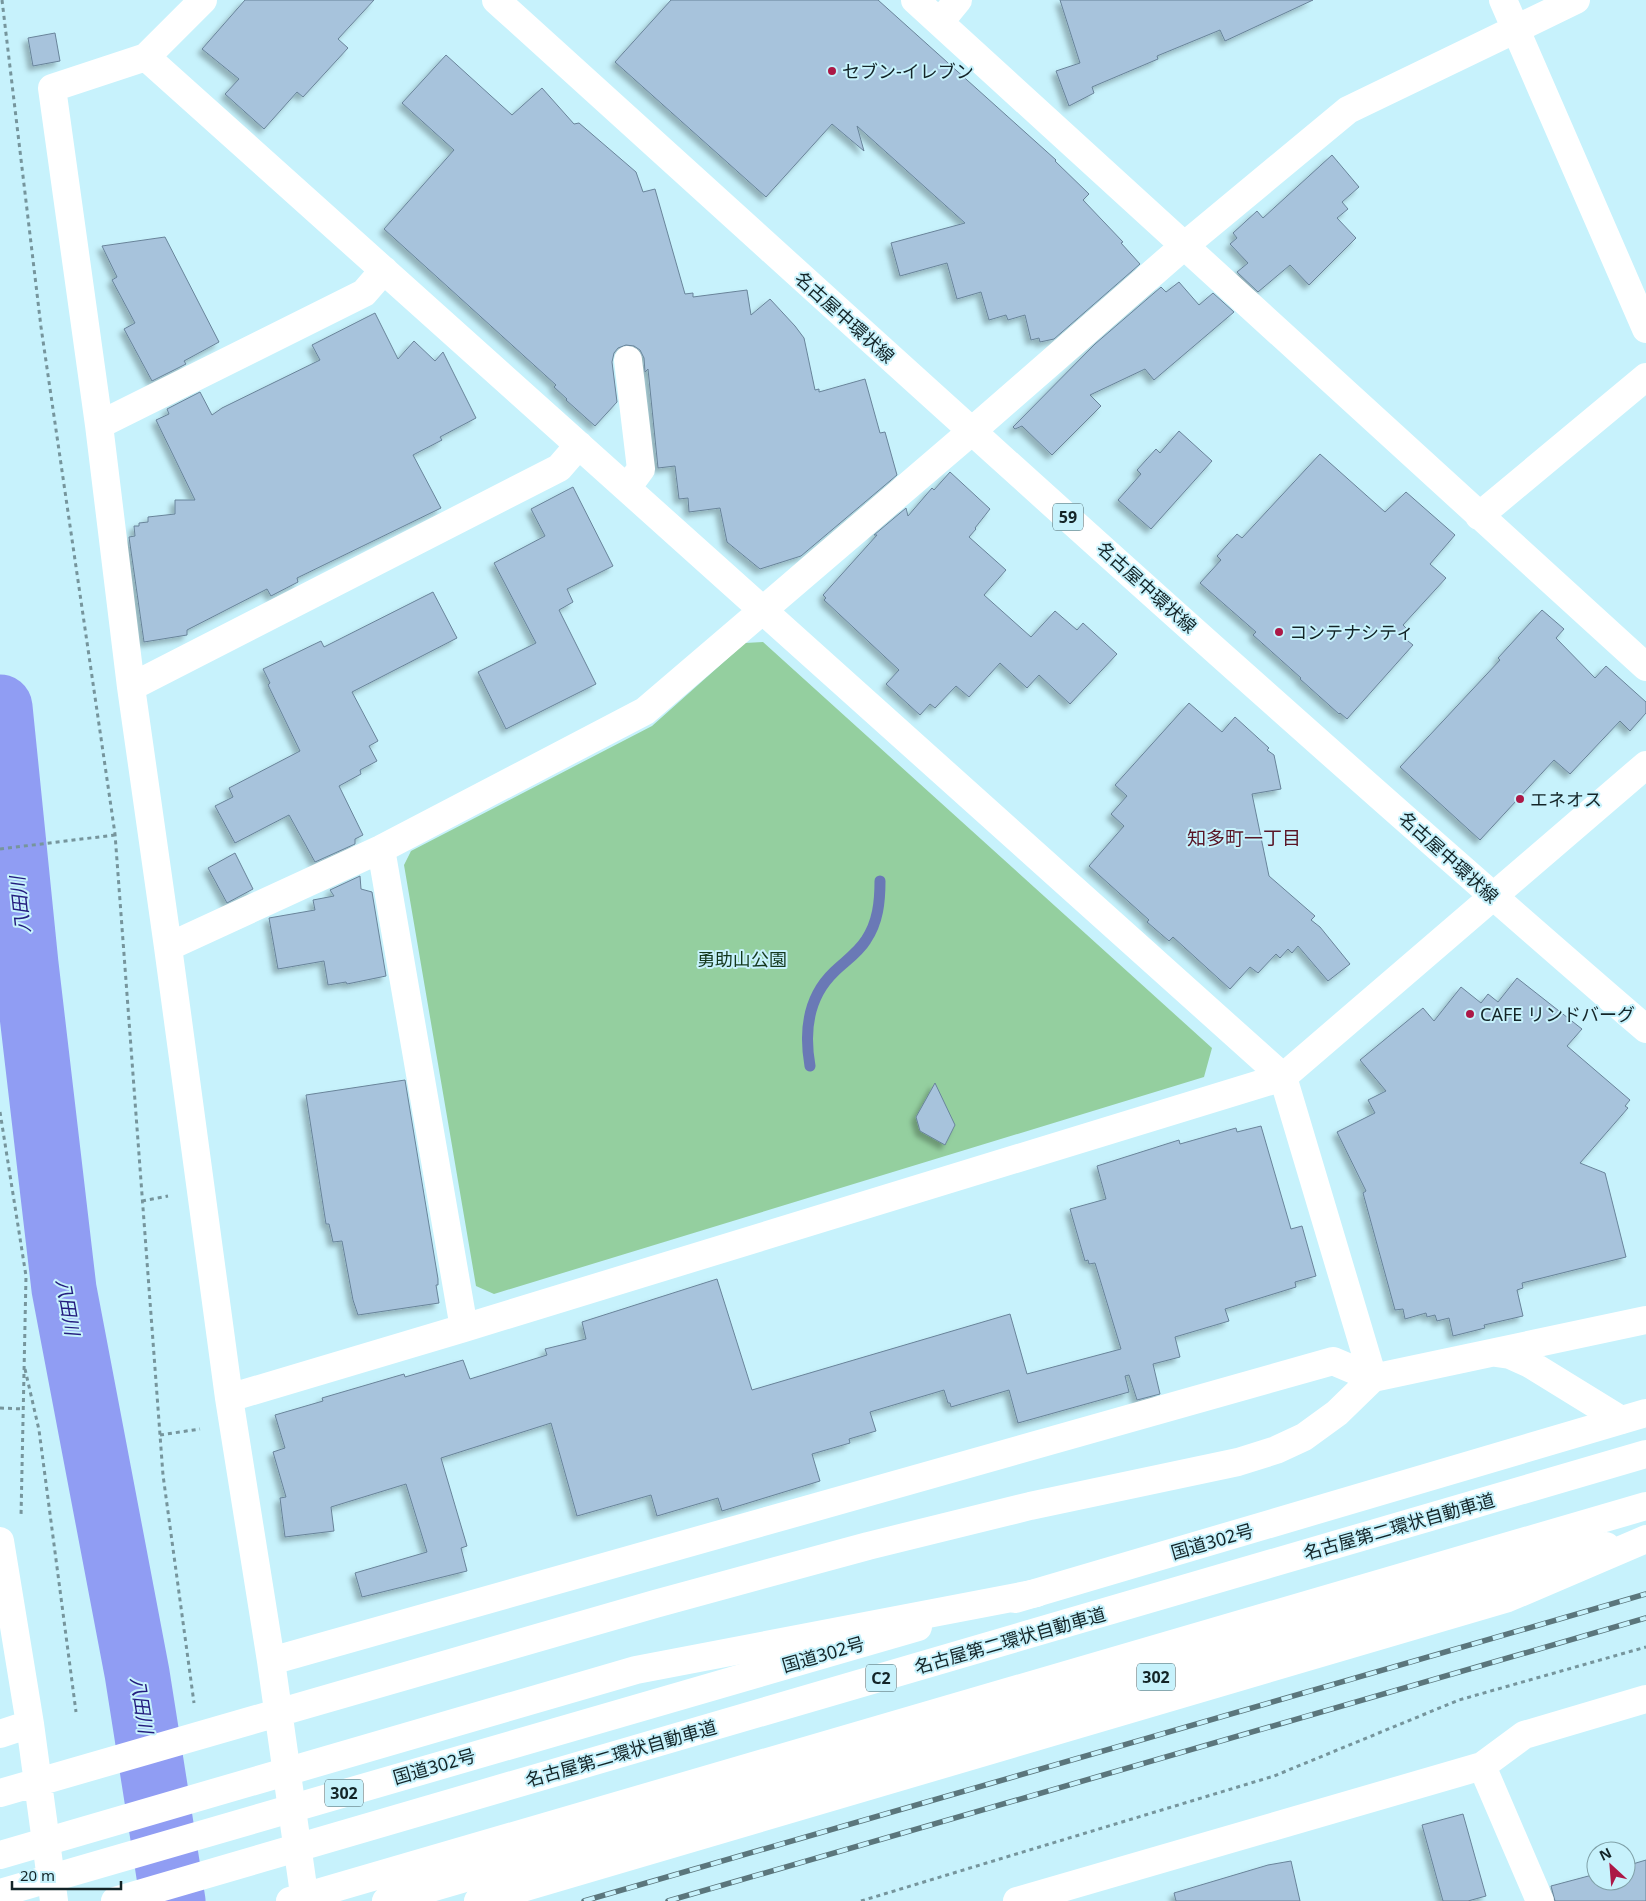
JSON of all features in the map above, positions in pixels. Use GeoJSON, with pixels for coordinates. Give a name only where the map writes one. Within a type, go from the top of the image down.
{"type":"FeatureCollection","features":[{"type":"Feature","properties":{"kind":"main road"},"geometry":{"type":"LineString","coordinates":[[203,0],[146,58],[52,88],[99,425],[131,687],[168,947],[228,1398],[271,1661],[305,1901]]}},
{"type":"Feature","properties":{"kind":"main road","name":"名古屋中環状線"},"geometry":{"type":"LineString","coordinates":[[496,0],[972,431],[1492,896],[1646,1029]]}},
{"type":"Feature","properties":{"kind":"main road"},"geometry":{"type":"LineString","coordinates":[[915,0],[1646,667]]}},
{"type":"Feature","properties":{"kind":"main road"},"geometry":{"type":"LineString","coordinates":[[940,22],[958,0]]}},
{"type":"Feature","properties":{"kind":"main road"},"geometry":{"type":"LineString","coordinates":[[1503,0],[1646,329]]}},
{"type":"Feature","properties":{"kind":"main road"},"geometry":{"type":"LineString","coordinates":[[168,947],[381,849],[645,712],[1184,246],[1348,110],[1576,0]]}},
{"type":"Feature","properties":{"kind":"main road"},"geometry":{"type":"LineString","coordinates":[[146,58],[1283,1077],[1373,1378]]}},
{"type":"Feature","properties":{"kind":"main road"},"geometry":{"type":"LineString","coordinates":[[99,425],[364,293],[384,270]]}},
{"type":"Feature","properties":{"kind":"main road"},"geometry":{"type":"LineString","coordinates":[[627,488],[641,469],[628,360]]}},
{"type":"Feature","properties":{"kind":"main road"},"geometry":{"type":"LineString","coordinates":[[1479,516],[1646,377]]}},
{"type":"Feature","properties":{"kind":"main road"},"geometry":{"type":"LineString","coordinates":[[131,687],[559,468],[579,445]]}},
{"type":"Feature","properties":{"kind":"main road"},"geometry":{"type":"LineString","coordinates":[[228,1398],[464,1328],[1283,1077],[1646,765]]}},
{"type":"Feature","properties":{"kind":"main road"},"geometry":{"type":"LineString","coordinates":[[381,849],[464,1328]]}},
{"type":"Feature","properties":{"kind":"main road"},"geometry":{"type":"LineString","coordinates":[[0,1793],[655,1604],[868,1546],[1030,1506],[1238,1462],[1276,1450],[1304,1437],[1337,1413],[1373,1378],[1646,1320]]}},
{"type":"Feature","properties":{"kind":"main road"},"geometry":{"type":"LineString","coordinates":[[1492,1353],[1510,1355],[1530,1364],[1634,1417]]}},
{"type":"Feature","properties":{"kind":"main road"},"geometry":{"type":"LineString","coordinates":[[271,1661],[1333,1361],[1373,1378]]}},
{"type":"Feature","properties":{"kind":"main road","name":"国道302号"},"geometry":{"type":"LineString","coordinates":[[0,1893],[688,1692],[1037,1593],[1634,1417]]}},
{"type":"Feature","properties":{"kind":"main road","name":"名古屋第二環状自動車道"},"geometry":{"type":"LineString","coordinates":[[115,1901],[1646,1454]]}},
{"type":"Feature","properties":{"kind":"main road"},"geometry":{"type":"LineString","coordinates":[[290,1901],[1646,1506]]}},
{"type":"Feature","properties":{"kind":"main road","name":"302"},"geometry":{"type":"LineString","coordinates":[[386,1901],[1646,1534]]}},
{"type":"Feature","properties":{"kind":"main road"},"geometry":{"type":"LineString","coordinates":[[478,1901],[1508,1598],[1646,1538]]}},
{"type":"Feature","properties":{"kind":"main road"},"geometry":{"type":"LineString","coordinates":[[0,1541],[30,1724],[54,1901]]}},
{"type":"Feature","properties":{"kind":"main road"},"geometry":{"type":"LineString","coordinates":[[0,1855],[636,1670],[1037,1593]]}},
{"type":"Feature","properties":{"kind":"main road"},"geometry":{"type":"LineString","coordinates":[[1017,1901],[1482,1766],[1524,1735],[1646,1699]]}},
{"type":"Feature","properties":{"kind":"main road"},"geometry":{"type":"LineString","coordinates":[[0,1734],[30,1724]]}},
{"type":"Feature","properties":{"kind":"main road"},"geometry":{"type":"LineString","coordinates":[[1482,1766],[1540,1901]]}},
{"type":"Feature","properties":{"kind":"path"},"geometry":{"type":"LineString","coordinates":[[2,0],[40,327],[115,834],[163,1475],[195,1713]]}},
{"type":"Feature","properties":{"kind":"path"},"geometry":{"type":"LineString","coordinates":[[0,849],[102,835]]}},
{"type":"Feature","properties":{"kind":"path"},"geometry":{"type":"LineString","coordinates":[[0,1112],[26,1276],[21,1518]]}},
{"type":"Feature","properties":{"kind":"path"},"geometry":{"type":"LineString","coordinates":[[24,1362],[39,1430],[76,1712]]}},
{"type":"Feature","properties":{"kind":"path"},"geometry":{"type":"LineString","coordinates":[[0,1408],[23,1409]]}},
{"type":"Feature","properties":{"kind":"path"},"geometry":{"type":"LineString","coordinates":[[160,1435],[233,1424]]}},
{"type":"Feature","properties":{"kind":"path"},"geometry":{"type":"LineString","coordinates":[[861,1901],[1274,1776],[1459,1700],[1646,1647]]}},
{"type":"Feature","properties":{"kind":"green space","name":"勇助山公園"},"geometry":{"type":"Polygon","coordinates":[[[763,642],[1212,1048],[1204,1077],[494,1294],[476,1286],[404,865],[411,851],[652,726],[745,643],[763,642]]]}},
{"type":"Feature","properties":{"kind":"building"},"geometry":{"type":"Polygon","coordinates":[[[245,0],[374,0],[338,39],[348,48],[303,97],[297,92],[264,129],[225,94],[239,79],[202,49],[245,0]]]}},
{"type":"Feature","properties":{"kind":"building"},"geometry":{"type":"Polygon","coordinates":[[[671,0],[878,0],[1056,160],[1089,194],[1083,200],[1123,242],[1121,243],[1140,264],[1054,339],[1040,342],[1039,338],[1031,340],[1025,315],[1008,320],[1006,315],[989,320],[981,292],[957,299],[947,263],[900,276],[891,243],[965,223],[857,126],[864,151],[832,124],[766,197],[615,62],[671,0]]]}},
{"type":"Feature","properties":{"kind":"building"},"geometry":{"type":"Polygon","coordinates":[[[1060,0],[1313,0],[1225,41],[1220,30],[1157,56],[1158,59],[1092,87],[1094,93],[1069,106],[1056,71],[1080,63],[1060,0]]]}},
{"type":"Feature","properties":{"kind":"building"},"geometry":{"type":"Polygon","coordinates":[[[55,33],[60,61],[33,66],[28,38],[55,33]]]}},
{"type":"Feature","properties":{"kind":"building"},"geometry":{"type":"Polygon","coordinates":[[[446,55],[512,115],[542,88],[574,124],[579,123],[636,172],[643,192],[655,189],[685,294],[693,293],[693,297],[747,290],[751,315],[770,299],[804,338],[815,390],[819,389],[819,392],[865,379],[880,433],[885,432],[897,475],[801,556],[760,569],[727,542],[720,508],[689,512],[688,498],[679,499],[675,466],[658,468],[648,369],[645,372],[644,358],[640,350],[634,346],[626,345],[618,348],[614,353],[612,362],[617,402],[595,426],[566,400],[554,387],[556,385],[384,229],[454,150],[402,103],[446,55]]]}},
{"type":"Feature","properties":{"kind":"building"},"geometry":{"type":"Polygon","coordinates":[[[1332,155],[1359,187],[1342,202],[1348,209],[1337,218],[1356,238],[1309,285],[1290,265],[1258,292],[1237,272],[1248,263],[1230,244],[1237,238],[1233,233],[1257,211],[1263,218],[1332,155]]]}},
{"type":"Feature","properties":{"kind":"building"},"geometry":{"type":"Polygon","coordinates":[[[165,237],[219,342],[184,361],[186,364],[152,381],[124,329],[135,323],[112,280],[117,277],[102,246],[165,237]]]}},
{"type":"Feature","properties":{"kind":"building"},"geometry":{"type":"Polygon","coordinates":[[[1179,282],[1199,305],[1213,293],[1234,312],[1154,380],[1145,369],[1090,395],[1101,406],[1052,455],[1022,426],[1015,429],[1013,427],[1095,344],[1161,287],[1166,292],[1179,282]]]}},
{"type":"Feature","properties":{"kind":"building"},"geometry":{"type":"Polygon","coordinates":[[[375,313],[398,359],[414,341],[435,361],[443,352],[476,418],[440,437],[442,440],[413,455],[441,508],[297,578],[298,582],[271,596],[267,589],[187,630],[187,635],[144,642],[129,537],[135,536],[134,526],[139,526],[139,523],[148,522],[148,517],[175,514],[175,500],[195,500],[156,420],[169,414],[167,409],[200,392],[212,415],[222,408],[320,360],[312,345],[375,313]]]}},
{"type":"Feature","properties":{"kind":"building"},"geometry":{"type":"Polygon","coordinates":[[[1179,431],[1212,461],[1151,529],[1118,500],[1141,474],[1137,470],[1156,449],[1160,453],[1179,431]]]}},
{"type":"Feature","properties":{"kind":"building"},"geometry":{"type":"Polygon","coordinates":[[[1320,454],[1385,512],[1406,492],[1455,535],[1430,564],[1446,578],[1403,625],[1409,631],[1403,637],[1413,645],[1347,719],[1300,679],[1253,635],[1256,632],[1200,583],[1221,560],[1217,556],[1237,534],[1242,538],[1320,454]]]}},
{"type":"Feature","properties":{"kind":"building"},"geometry":{"type":"Polygon","coordinates":[[[950,472],[990,509],[969,537],[1006,570],[984,595],[1031,637],[1055,611],[1077,630],[1083,623],[1117,654],[1070,704],[1039,675],[1027,688],[1000,663],[969,697],[956,686],[935,708],[930,704],[920,715],[886,684],[899,670],[824,600],[826,598],[823,595],[877,535],[874,535],[906,508],[908,516],[932,488],[934,490],[950,472]]]}},
{"type":"Feature","properties":{"kind":"building"},"geometry":{"type":"Polygon","coordinates":[[[573,487],[613,566],[567,589],[573,602],[559,610],[596,684],[506,729],[478,672],[536,643],[494,563],[545,536],[531,509],[573,487]]]}},
{"type":"Feature","properties":{"kind":"building"},"geometry":{"type":"Polygon","coordinates":[[[433,592],[457,638],[352,692],[378,741],[369,746],[377,761],[360,770],[361,774],[339,786],[363,835],[355,839],[355,844],[315,862],[289,815],[235,843],[215,806],[233,797],[229,788],[300,751],[268,685],[270,683],[263,669],[321,641],[324,647],[433,592]]]}},
{"type":"Feature","properties":{"kind":"building"},"geometry":{"type":"Polygon","coordinates":[[[1542,610],[1564,629],[1556,638],[1595,678],[1606,666],[1646,702],[1646,713],[1630,731],[1620,721],[1570,774],[1554,760],[1480,840],[1400,767],[1500,660],[1498,658],[1542,610]]]}},
{"type":"Feature","properties":{"kind":"building"},"geometry":{"type":"Polygon","coordinates":[[[1189,703],[1222,732],[1235,717],[1269,748],[1267,750],[1274,755],[1281,789],[1252,794],[1269,876],[1315,916],[1311,920],[1320,927],[1350,964],[1328,981],[1298,946],[1292,953],[1288,949],[1280,958],[1276,954],[1258,973],[1250,967],[1230,989],[1173,937],[1169,941],[1147,922],[1149,920],[1089,866],[1124,826],[1111,814],[1127,796],[1115,785],[1189,703]]]}},
{"type":"Feature","properties":{"kind":"building"},"geometry":{"type":"Polygon","coordinates":[[[235,853],[253,889],[227,903],[208,868],[235,853]]]}},
{"type":"Feature","properties":{"kind":"building"},"geometry":{"type":"Polygon","coordinates":[[[360,876],[361,889],[372,892],[386,976],[347,984],[346,982],[328,985],[324,961],[278,969],[269,918],[315,910],[313,900],[334,896],[330,890],[360,876]]]}},
{"type":"Feature","properties":{"kind":"building"},"geometry":{"type":"Polygon","coordinates":[[[1517,978],[1582,1029],[1567,1046],[1630,1100],[1625,1106],[1628,1108],[1580,1163],[1605,1173],[1626,1257],[1522,1283],[1523,1288],[1517,1290],[1523,1316],[1484,1325],[1485,1328],[1453,1336],[1449,1318],[1437,1321],[1435,1315],[1427,1317],[1426,1313],[1405,1319],[1403,1309],[1395,1310],[1363,1193],[1366,1191],[1337,1132],[1375,1113],[1368,1100],[1386,1091],[1360,1060],[1423,1008],[1434,1021],[1461,987],[1481,1003],[1488,994],[1498,1002],[1517,978]]]}},
{"type":"Feature","properties":{"kind":"building"},"geometry":{"type":"Polygon","coordinates":[[[405,1080],[438,1279],[438,1285],[436,1285],[439,1303],[358,1315],[353,1300],[342,1241],[333,1242],[329,1224],[326,1224],[306,1095],[405,1080]]]}},
{"type":"Feature","properties":{"kind":"building"},"geometry":{"type":"Polygon","coordinates":[[[935,1083],[955,1125],[945,1145],[920,1131],[916,1117],[935,1083]]]}},
{"type":"Feature","properties":{"kind":"building"},"geometry":{"type":"Polygon","coordinates":[[[1261,1126],[1291,1229],[1302,1226],[1316,1276],[1295,1282],[1296,1287],[1225,1309],[1229,1321],[1175,1337],[1180,1357],[1153,1364],[1160,1394],[1137,1400],[1129,1375],[1125,1376],[1129,1392],[1018,1423],[1009,1390],[951,1407],[944,1390],[870,1412],[876,1431],[849,1439],[850,1443],[812,1454],[820,1481],[722,1511],[718,1498],[657,1516],[651,1495],[577,1516],[551,1423],[441,1458],[467,1546],[461,1548],[467,1571],[362,1597],[355,1573],[427,1552],[406,1484],[331,1507],[334,1531],[285,1537],[280,1498],[286,1497],[273,1452],[285,1448],[275,1415],[323,1401],[322,1398],[404,1374],[405,1377],[463,1360],[470,1379],[547,1355],[545,1349],[586,1339],[582,1322],[717,1279],[752,1390],[1010,1314],[1027,1374],[1121,1349],[1095,1263],[1089,1264],[1088,1260],[1085,1261],[1070,1209],[1106,1199],[1097,1166],[1179,1140],[1180,1144],[1236,1128],[1237,1132],[1261,1126]]]}},
{"type":"Feature","properties":{"kind":"building"},"geometry":{"type":"Polygon","coordinates":[[[1463,1814],[1486,1896],[1468,1901],[1443,1901],[1422,1825],[1463,1814]]]}},
{"type":"Feature","properties":{"kind":"building"},"geometry":{"type":"Polygon","coordinates":[[[1646,1860],[1646,1901],[1555,1901],[1551,1886],[1586,1877],[1586,1891],[1636,1891],[1636,1863],[1646,1860]]]}},
{"type":"Feature","properties":{"kind":"building"},"geometry":{"type":"Polygon","coordinates":[[[1291,1861],[1300,1901],[1176,1901],[1174,1893],[1268,1865],[1291,1861]]]}},
{"type":"Feature","properties":{"kind":"waterway","name":"八田川"},"geometry":{"type":"LineString","coordinates":[[0,707],[26,964],[64,1289],[137,1673],[173,1901]]}},
{"type":"Feature","properties":{"kind":"waterway"},"geometry":{"type":"LineString","coordinates":[[810,1066],[808,1028],[813,1004],[825,982],[859,949],[870,933],[878,912],[880,881]]}},
{"type":"Feature","properties":{"kind":"railway"},"geometry":{"type":"LineString","coordinates":[[584,1901],[1646,1594]]}},
{"type":"Feature","properties":{"kind":"railway"},"geometry":{"type":"LineString","coordinates":[[668,1901],[1646,1618]]}},
{"type":"Feature","properties":{"kind":"place","name":"セブン-イレブン"},"geometry":{"type":"Point","coordinates":[832,71]}},
{"type":"Feature","properties":{"kind":"place","name":"コンテナシティ"},"geometry":{"type":"Point","coordinates":[1279,632]}},
{"type":"Feature","properties":{"kind":"place","name":"エネオス"},"geometry":{"type":"Point","coordinates":[1520,799]}},
{"type":"Feature","properties":{"kind":"place","name":"CAFE リンドバーグ"},"geometry":{"type":"Point","coordinates":[1470,1014]}},
{"type":"Feature","properties":{"kind":"district","name":"知多町一丁目"},"geometry":{"type":"Point","coordinates":[1244,838]}}]}
